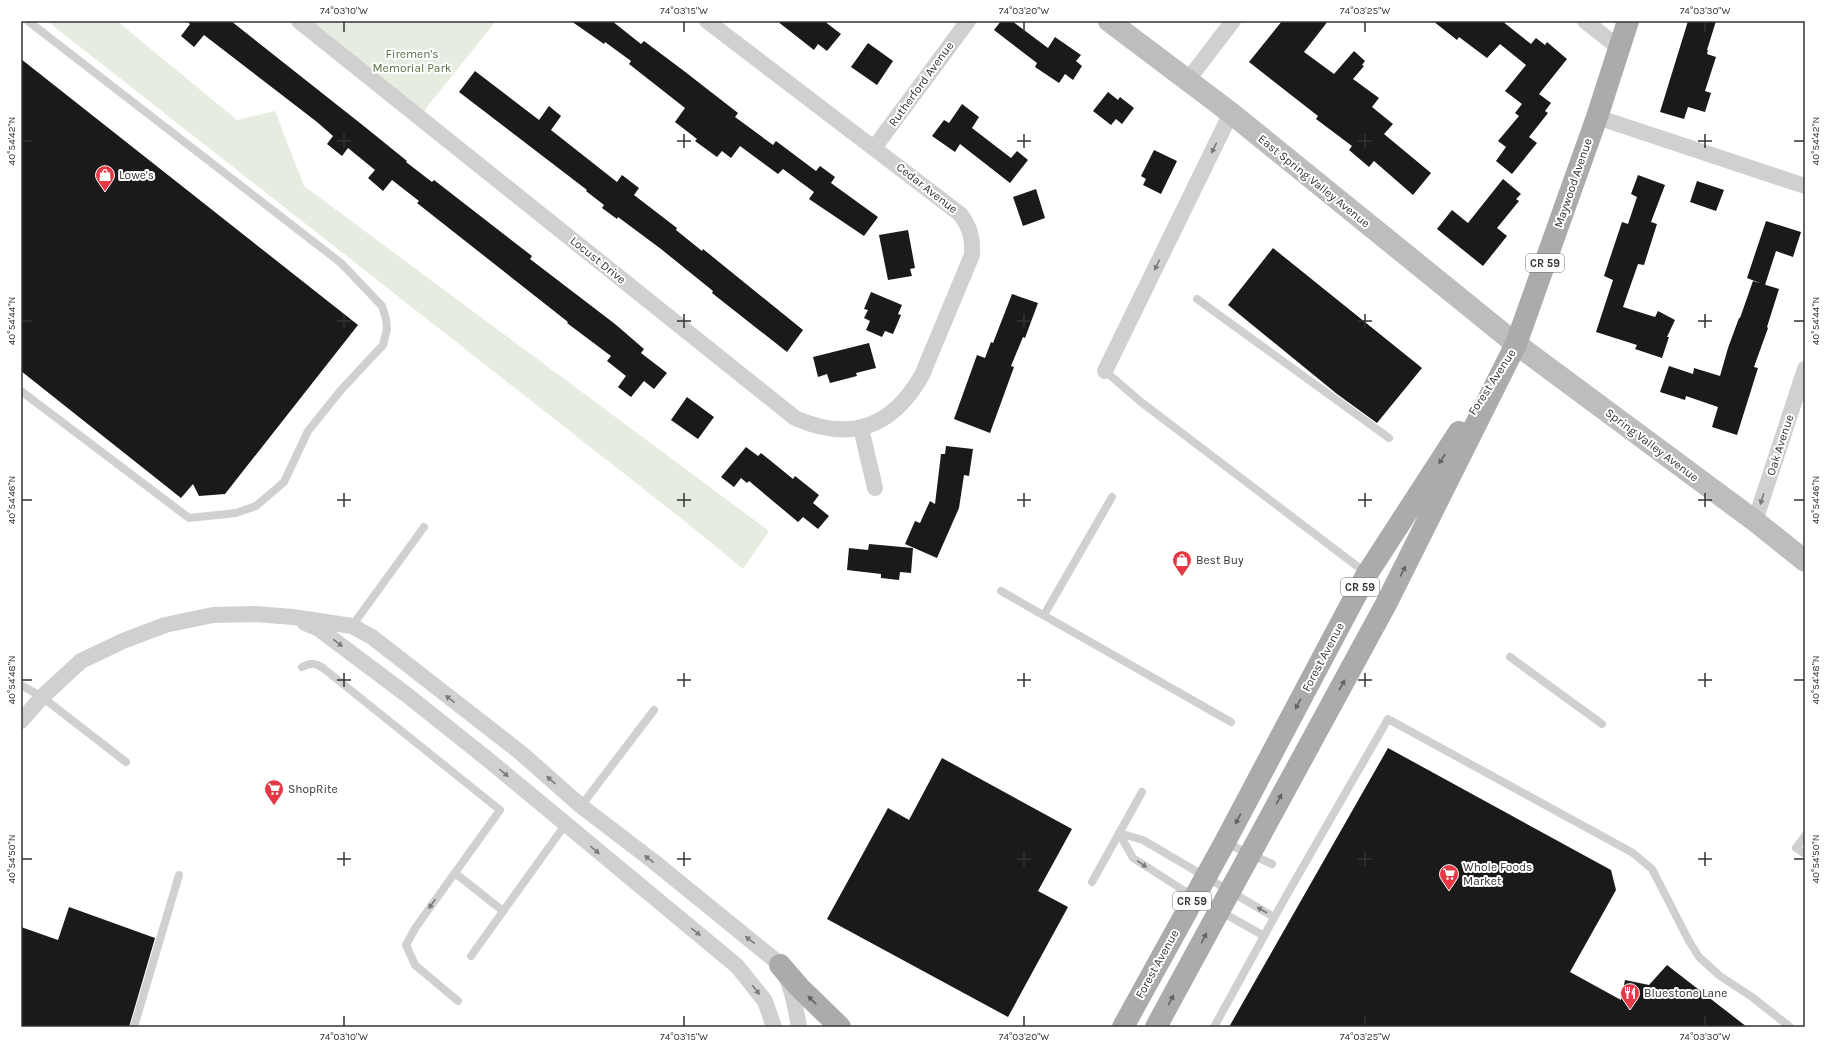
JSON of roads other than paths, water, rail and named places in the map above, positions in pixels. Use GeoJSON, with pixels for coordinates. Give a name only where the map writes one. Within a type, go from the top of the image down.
{"type":"FeatureCollection","features":[{"type":"Feature","properties":{"kind":"main road","name":"Maywood Avenue"},"geometry":{"type":"LineString","coordinates":[[1516,344],[1597,117],[1628,21]]}},
{"type":"Feature","properties":{"kind":"main road","name":"Forest Avenue"},"geometry":{"type":"LineString","coordinates":[[1123,1027],[1225,842],[1367,574],[1516,344]]}},
{"type":"Feature","properties":{"kind":"main road","name":"Forest Avenue"},"geometry":{"type":"LineString","coordinates":[[1156,1027],[1386,604],[1516,344]]}},
{"type":"Feature","properties":{"kind":"main road"},"geometry":{"type":"LineString","coordinates":[[780,965],[799,987],[840,1027]]}},
{"type":"Feature","properties":{"kind":"street","name":"Locust Drive"},"geometry":{"type":"LineString","coordinates":[[299,21],[795,418],[813,426],[834,430],[861,428]]}},
{"type":"Feature","properties":{"kind":"street","name":"Cedar Avenue"},"geometry":{"type":"LineString","coordinates":[[707,21],[960,214],[969,226],[972,240],[972,255],[922,375],[911,394],[896,410],[879,421],[861,428]]}},
{"type":"Feature","properties":{"kind":"street","name":"Rutherford Avenue"},"geometry":{"type":"LineString","coordinates":[[874,148],[968,21]]}},
{"type":"Feature","properties":{"kind":"street","name":"East Spring Valley Avenue"},"geometry":{"type":"LineString","coordinates":[[1109,21],[1231,113],[1516,344]]}},
{"type":"Feature","properties":{"kind":"street"},"geometry":{"type":"LineString","coordinates":[[1187,80],[1233,21]]}},
{"type":"Feature","properties":{"kind":"street"},"geometry":{"type":"LineString","coordinates":[[1585,21],[1619,48]]}},
{"type":"Feature","properties":{"kind":"street"},"geometry":{"type":"LineString","coordinates":[[1105,372],[1231,113]]}},
{"type":"Feature","properties":{"kind":"street"},"geometry":{"type":"LineString","coordinates":[[1597,117],[1805,186]]}},
{"type":"Feature","properties":{"kind":"street","name":"Spring Valley Avenue"},"geometry":{"type":"LineString","coordinates":[[1516,344],[1755,521],[1805,561]]}},
{"type":"Feature","properties":{"kind":"street","name":"Oak Avenue"},"geometry":{"type":"LineString","coordinates":[[1755,521],[1805,369]]}},
{"type":"Feature","properties":{"kind":"street"},"geometry":{"type":"LineString","coordinates":[[861,428],[875,488]]}},
{"type":"Feature","properties":{"kind":"street"},"geometry":{"type":"LineString","coordinates":[[21,721],[42,697],[81,662],[123,640],[165,625],[213,615],[254,614],[293,617],[352,626],[372,637],[521,753],[580,806],[653,861],[780,965],[792,993],[799,1027]]}},
{"type":"Feature","properties":{"kind":"street"},"geometry":{"type":"LineString","coordinates":[[293,617],[319,629],[407,695],[491,762],[565,825],[737,966],[765,1001],[774,1027]]}},
{"type":"Feature","properties":{"kind":"lane"},"geometry":{"type":"LineString","coordinates":[[21,391],[189,518],[236,513],[256,506],[284,482],[308,431],[341,390],[383,345],[387,328],[382,306],[341,263],[28,21]]}},
{"type":"Feature","properties":{"kind":"lane"},"geometry":{"type":"LineString","coordinates":[[1197,300],[1389,438]]}},
{"type":"Feature","properties":{"kind":"lane"},"geometry":{"type":"LineString","coordinates":[[1105,372],[1141,402],[1367,574]]}},
{"type":"Feature","properties":{"kind":"lane"},"geometry":{"type":"LineString","coordinates":[[1044,615],[1112,497]]}},
{"type":"Feature","properties":{"kind":"lane"},"geometry":{"type":"LineString","coordinates":[[352,626],[424,528]]}},
{"type":"Feature","properties":{"kind":"lane"},"geometry":{"type":"LineString","coordinates":[[1001,591],[1232,722]]}},
{"type":"Feature","properties":{"kind":"lane"},"geometry":{"type":"LineString","coordinates":[[1510,657],[1602,724]]}},
{"type":"Feature","properties":{"kind":"lane"},"geometry":{"type":"LineString","coordinates":[[302,667],[308,663],[315,663],[323,668],[500,810],[416,927],[406,945],[415,965],[458,1001]]}},
{"type":"Feature","properties":{"kind":"lane"},"geometry":{"type":"LineString","coordinates":[[21,685],[42,697],[126,762]]}},
{"type":"Feature","properties":{"kind":"lane"},"geometry":{"type":"LineString","coordinates":[[580,806],[654,710]]}},
{"type":"Feature","properties":{"kind":"lane"},"geometry":{"type":"LineString","coordinates":[[1214,1027],[1274,917],[1388,719],[1634,853],[1652,869],[1689,941],[1699,957],[1720,976],[1752,997],[1790,1027]]}},
{"type":"Feature","properties":{"kind":"lane"},"geometry":{"type":"LineString","coordinates":[[1092,882],[1142,792]]}},
{"type":"Feature","properties":{"kind":"lane"},"geometry":{"type":"LineString","coordinates":[[471,956],[565,825]]}},
{"type":"Feature","properties":{"kind":"lane"},"geometry":{"type":"LineString","coordinates":[[1119,833],[1143,840],[1274,917]]}},
{"type":"Feature","properties":{"kind":"lane"},"geometry":{"type":"LineString","coordinates":[[1119,833],[1133,858],[1184,890],[1264,936]]}},
{"type":"Feature","properties":{"kind":"lane"},"geometry":{"type":"LineString","coordinates":[[1805,836],[1796,848],[1805,854]]}},
{"type":"Feature","properties":{"kind":"lane"},"geometry":{"type":"LineString","coordinates":[[1225,842],[1249,855],[1272,864]]}},
{"type":"Feature","properties":{"kind":"lane"},"geometry":{"type":"LineString","coordinates":[[455,873],[503,912]]}},
{"type":"Feature","properties":{"kind":"lane"},"geometry":{"type":"LineString","coordinates":[[134,1027],[179,875]]}},
{"type":"Feature","properties":{"kind":"place","name":"Lowe's"},"geometry":{"type":"Point","coordinates":[105,192]}},
{"type":"Feature","properties":{"kind":"place","name":"Best Buy"},"geometry":{"type":"Point","coordinates":[1182,577]}},
{"type":"Feature","properties":{"kind":"place","name":"ShopRite"},"geometry":{"type":"Point","coordinates":[274,806]}},
{"type":"Feature","properties":{"kind":"place","name":"Whole Foods Market"},"geometry":{"type":"Point","coordinates":[1449,891]}},
{"type":"Feature","properties":{"kind":"place","name":"Bluestone Lane"},"geometry":{"type":"Point","coordinates":[1630,1010]}},
{"type":"Feature","properties":{"kind":"park label","name":"Firemen's Memorial Park"},"geometry":{"type":"Point","coordinates":[412,61]}}]}
